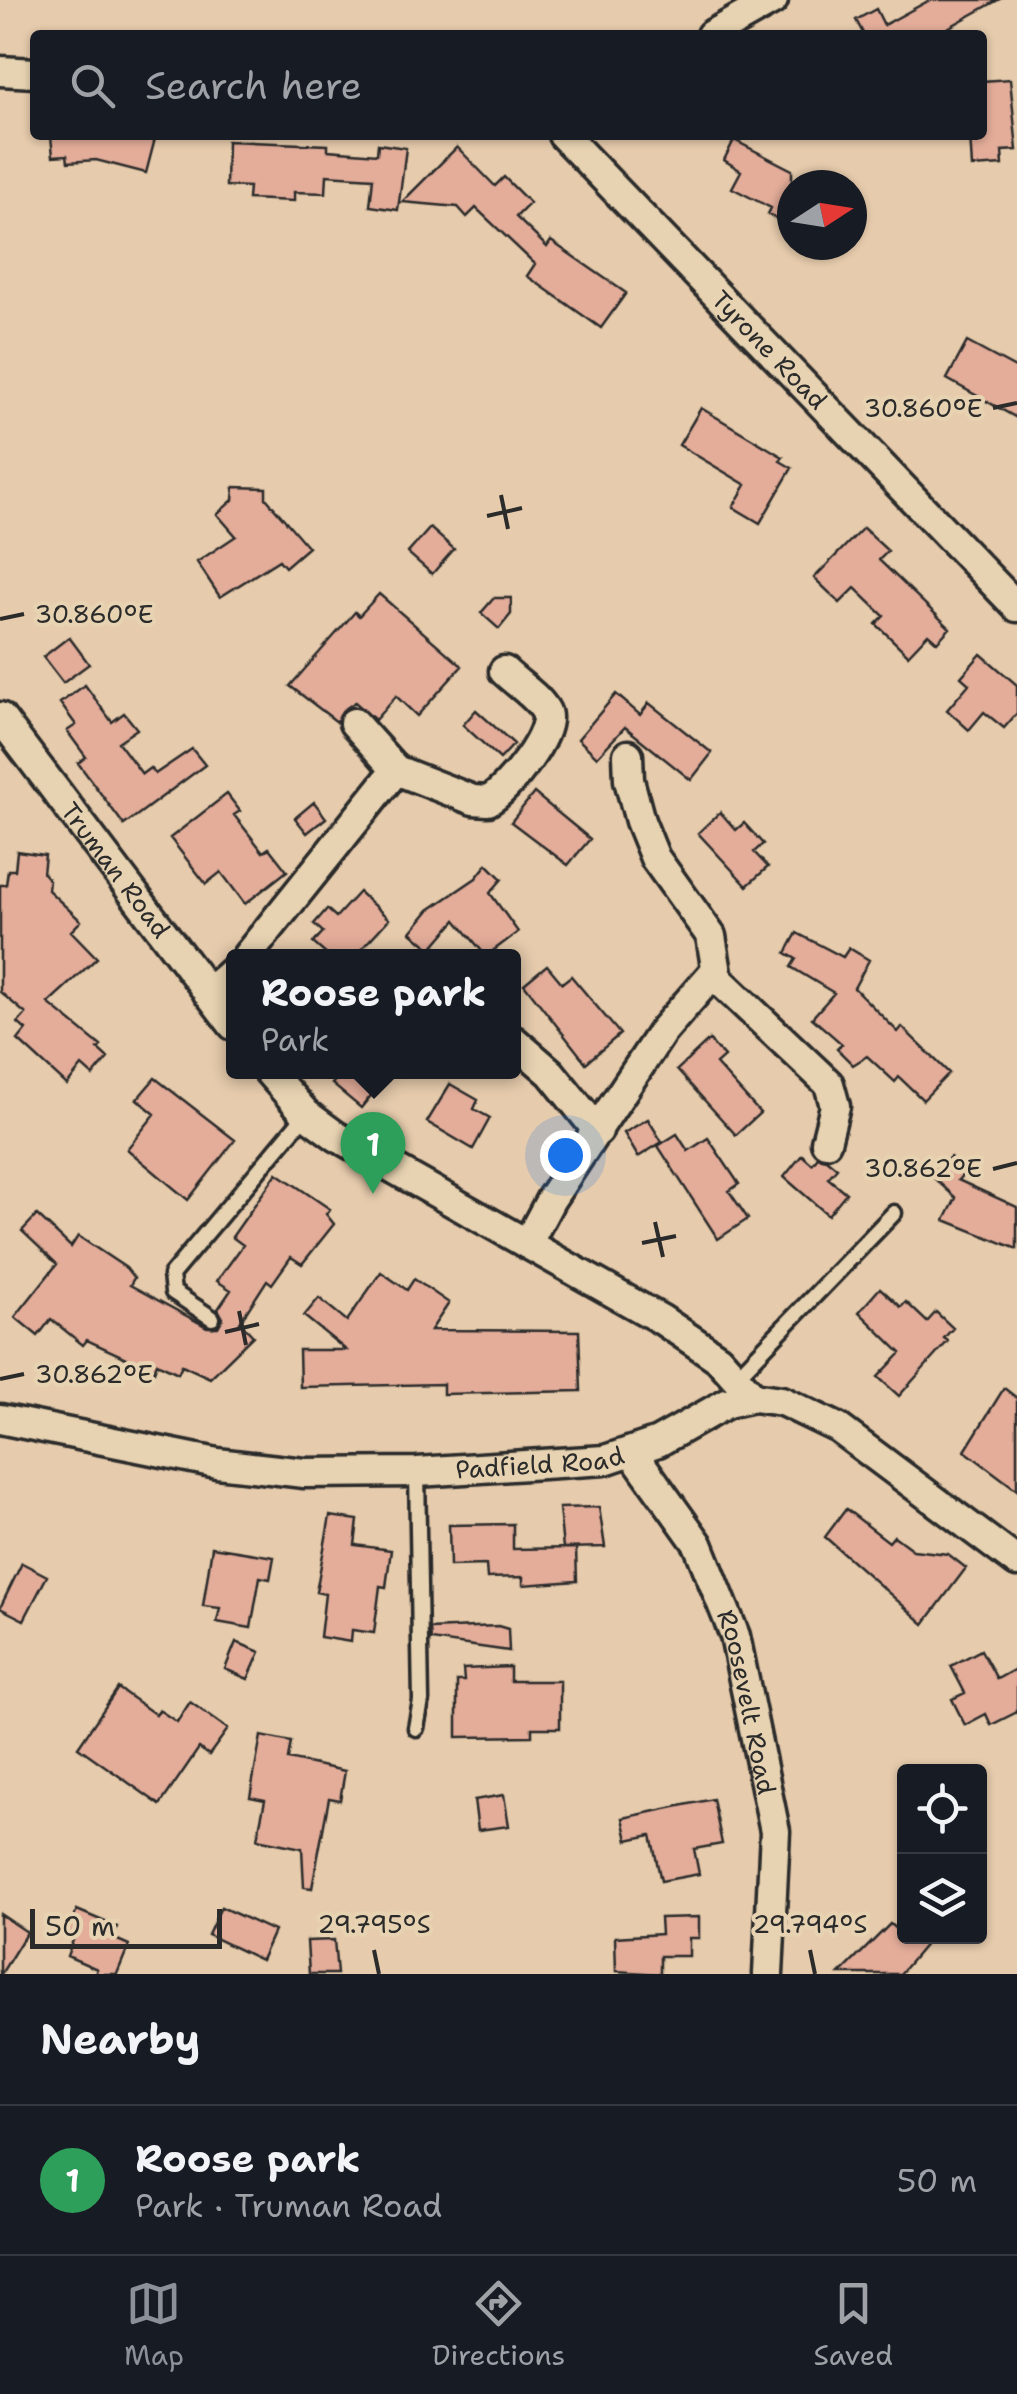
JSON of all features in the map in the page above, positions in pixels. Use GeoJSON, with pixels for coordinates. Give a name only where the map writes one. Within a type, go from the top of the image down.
{"type":"FeatureCollection","features":[{"type":"Feature","properties":{"kind":"street"},"geometry":{"type":"LineString","coordinates":[[720,30],[772,0]]}},
{"type":"Feature","properties":{"kind":"street"},"geometry":{"type":"LineString","coordinates":[[0,71],[30,73]]}},
{"type":"Feature","properties":{"kind":"street","name":"Tyrone Road"},"geometry":{"type":"LineString","coordinates":[[568,140],[1017,607]]}},
{"type":"Feature","properties":{"kind":"street"},"geometry":{"type":"LineString","coordinates":[[354,723],[396,770],[473,800],[496,797],[528,760],[548,725],[546,710],[504,671]]}},
{"type":"Feature","properties":{"kind":"street","name":"Truman Road"},"geometry":{"type":"LineString","coordinates":[[0,717],[226,1017]]}},
{"type":"Feature","properties":{"kind":"street"},"geometry":{"type":"LineString","coordinates":[[628,755],[628,780],[647,840],[655,858],[711,936],[715,971],[724,987],[821,1072],[835,1106],[826,1142]]}},
{"type":"Feature","properties":{"kind":"street"},"geometry":{"type":"LineString","coordinates":[[252,949],[396,770]]}},
{"type":"Feature","properties":{"kind":"street"},"geometry":{"type":"LineString","coordinates":[[527,1244],[662,1032],[715,971]]}},
{"type":"Feature","properties":{"kind":"street"},"geometry":{"type":"LineString","coordinates":[[208,993],[226,977]]}},
{"type":"Feature","properties":{"kind":"street"},"geometry":{"type":"LineString","coordinates":[[521,1047],[551,1073],[598,1131]]}},
{"type":"Feature","properties":{"kind":"street"},"geometry":{"type":"LineString","coordinates":[[275,1079],[306,1114],[392,1170],[662,1320],[718,1358],[744,1387],[838,1428],[1017,1562]]}},
{"type":"Feature","properties":{"kind":"street","name":"Padfield Road"},"geometry":{"type":"LineString","coordinates":[[0,1420],[260,1470],[417,1472],[567,1465],[633,1453],[726,1403],[744,1387]]}},
{"type":"Feature","properties":{"kind":"street","name":"Roosevelt Road"},"geometry":{"type":"LineString","coordinates":[[633,1453],[698,1544],[735,1636],[775,1831],[768,1974]]}},
{"type":"Feature","properties":{"kind":"lane"},"geometry":{"type":"LineString","coordinates":[[212,1318],[172,1292],[171,1275],[306,1114]]}},
{"type":"Feature","properties":{"kind":"lane"},"geometry":{"type":"LineString","coordinates":[[744,1387],[894,1213]]}},
{"type":"Feature","properties":{"kind":"lane"},"geometry":{"type":"LineString","coordinates":[[416,1728],[421,1701],[417,1472]]}},
{"type":"Feature","properties":{"kind":"building"},"geometry":{"type":"Polygon","coordinates":[[[930,0],[998,0],[944,30],[861,30],[856,20],[876,9],[884,25],[930,0]]]}},
{"type":"Feature","properties":{"kind":"building"},"geometry":{"type":"Polygon","coordinates":[[[1010,79],[1017,150],[1002,151],[1003,165],[972,167],[970,140],[987,140],[987,81],[1010,79]]]}},
{"type":"Feature","properties":{"kind":"building"},"geometry":{"type":"Polygon","coordinates":[[[51,140],[155,140],[146,173],[96,160],[68,162],[67,155],[53,156],[51,140]]]}},
{"type":"Feature","properties":{"kind":"building"},"geometry":{"type":"Polygon","coordinates":[[[734,140],[792,170],[777,170],[777,219],[768,214],[771,208],[732,188],[741,171],[724,160],[734,140]]]}},
{"type":"Feature","properties":{"kind":"building"},"geometry":{"type":"Polygon","coordinates":[[[227,141],[328,145],[328,150],[377,154],[378,144],[406,148],[398,210],[370,206],[373,178],[327,175],[326,193],[294,192],[294,201],[248,199],[249,187],[226,186],[227,141]]]}},
{"type":"Feature","properties":{"kind":"building"},"geometry":{"type":"Polygon","coordinates":[[[457,147],[495,186],[504,177],[530,203],[516,217],[547,247],[551,241],[626,293],[601,328],[527,276],[535,264],[476,208],[467,217],[458,207],[402,202],[457,147]]]}},
{"type":"Feature","properties":{"kind":"building"},"geometry":{"type":"Polygon","coordinates":[[[967,342],[1017,369],[1017,418],[947,379],[967,342]]]}},
{"type":"Feature","properties":{"kind":"building"},"geometry":{"type":"Polygon","coordinates":[[[701,408],[783,457],[780,461],[792,468],[760,523],[733,507],[746,485],[679,445],[701,408]]]}},
{"type":"Feature","properties":{"kind":"building"},"geometry":{"type":"Polygon","coordinates":[[[234,487],[266,488],[266,498],[308,547],[285,567],[279,560],[220,597],[197,562],[236,536],[217,514],[233,500],[234,487]]]}},
{"type":"Feature","properties":{"kind":"building"},"geometry":{"type":"Polygon","coordinates":[[[430,528],[454,549],[432,574],[408,553],[430,528]]]}},
{"type":"Feature","properties":{"kind":"building"},"geometry":{"type":"Polygon","coordinates":[[[863,528],[888,551],[879,560],[950,628],[937,642],[928,634],[908,655],[876,624],[884,616],[855,588],[840,603],[814,578],[863,528]]]}},
{"type":"Feature","properties":{"kind":"building"},"geometry":{"type":"Polygon","coordinates":[[[379,594],[462,666],[417,716],[396,696],[375,720],[355,702],[342,711],[337,722],[290,686],[355,612],[359,616],[379,594]]]}},
{"type":"Feature","properties":{"kind":"building"},"geometry":{"type":"Polygon","coordinates":[[[494,598],[511,598],[511,614],[499,629],[481,613],[494,598]]]}},
{"type":"Feature","properties":{"kind":"building"},"geometry":{"type":"Polygon","coordinates":[[[69,637],[89,664],[63,683],[43,657],[69,637]]]}},
{"type":"Feature","properties":{"kind":"building"},"geometry":{"type":"Polygon","coordinates":[[[981,654],[1017,685],[1017,713],[1004,728],[984,712],[969,730],[947,710],[969,684],[961,677],[981,654]]]}},
{"type":"Feature","properties":{"kind":"building"},"geometry":{"type":"Polygon","coordinates":[[[85,685],[112,722],[124,713],[137,729],[118,742],[142,774],[150,768],[155,774],[192,749],[205,765],[124,825],[78,763],[86,757],[67,731],[76,725],[60,703],[85,685]]]}},
{"type":"Feature","properties":{"kind":"building"},"geometry":{"type":"Polygon","coordinates":[[[616,694],[640,715],[649,703],[712,753],[691,780],[625,727],[597,757],[578,739],[616,694]]]}},
{"type":"Feature","properties":{"kind":"building"},"geometry":{"type":"Polygon","coordinates":[[[476,710],[514,744],[500,759],[463,725],[476,710]]]}},
{"type":"Feature","properties":{"kind":"building"},"geometry":{"type":"Polygon","coordinates":[[[534,793],[590,839],[568,865],[511,822],[534,793]]]}},
{"type":"Feature","properties":{"kind":"building"},"geometry":{"type":"Polygon","coordinates":[[[227,794],[240,811],[234,815],[263,852],[269,848],[287,871],[245,904],[221,872],[206,884],[170,838],[227,794]]]}},
{"type":"Feature","properties":{"kind":"building"},"geometry":{"type":"Polygon","coordinates":[[[314,802],[326,818],[307,833],[295,818],[314,802]]]}},
{"type":"Feature","properties":{"kind":"building"},"geometry":{"type":"Polygon","coordinates":[[[720,812],[736,830],[744,823],[763,844],[754,852],[768,867],[747,886],[698,833],[720,812]]]}},
{"type":"Feature","properties":{"kind":"building"},"geometry":{"type":"Polygon","coordinates":[[[17,851],[45,855],[43,873],[49,880],[48,890],[81,921],[71,931],[97,958],[48,1003],[101,1046],[98,1049],[108,1058],[93,1076],[82,1066],[67,1085],[18,1040],[26,1030],[18,1023],[26,1014],[0,992],[0,885],[6,885],[8,870],[15,870],[17,851]]]}},
{"type":"Feature","properties":{"kind":"building"},"geometry":{"type":"Polygon","coordinates":[[[487,864],[502,879],[490,893],[518,932],[495,949],[480,949],[456,920],[431,949],[411,932],[429,910],[476,878],[487,864]]]}},
{"type":"Feature","properties":{"kind":"building"},"geometry":{"type":"Polygon","coordinates":[[[359,892],[389,919],[361,949],[320,949],[313,943],[323,932],[314,924],[327,909],[336,917],[359,892]]]}},
{"type":"Feature","properties":{"kind":"building"},"geometry":{"type":"Polygon","coordinates":[[[797,933],[843,957],[849,948],[869,960],[854,988],[898,1032],[902,1027],[949,1073],[923,1100],[899,1077],[895,1082],[867,1056],[853,1065],[837,1049],[842,1044],[812,1018],[834,993],[791,967],[796,959],[786,953],[797,933]]]}},
{"type":"Feature","properties":{"kind":"building"},"geometry":{"type":"Polygon","coordinates":[[[547,965],[562,983],[571,976],[620,1034],[586,1063],[524,984],[547,965]]]}},
{"type":"Feature","properties":{"kind":"building"},"geometry":{"type":"Polygon","coordinates":[[[709,1040],[724,1057],[716,1064],[760,1113],[736,1135],[677,1070],[709,1040]]]}},
{"type":"Feature","properties":{"kind":"building"},"geometry":{"type":"Polygon","coordinates":[[[155,1078],[235,1140],[188,1200],[127,1149],[155,1114],[137,1099],[155,1078]]]}},
{"type":"Feature","properties":{"kind":"building"},"geometry":{"type":"Polygon","coordinates":[[[337,1079],[382,1082],[361,1108],[332,1084],[337,1079]]]}},
{"type":"Feature","properties":{"kind":"building"},"geometry":{"type":"Polygon","coordinates":[[[450,1084],[478,1100],[474,1109],[490,1118],[473,1149],[427,1122],[450,1084]]]}},
{"type":"Feature","properties":{"kind":"building"},"geometry":{"type":"Polygon","coordinates":[[[648,1119],[662,1142],[638,1157],[624,1133],[648,1119]]]}},
{"type":"Feature","properties":{"kind":"building"},"geometry":{"type":"Polygon","coordinates":[[[677,1134],[688,1151],[708,1138],[739,1184],[729,1191],[748,1219],[718,1239],[658,1146],[677,1134]]]}},
{"type":"Feature","properties":{"kind":"building"},"geometry":{"type":"Polygon","coordinates":[[[802,1155],[812,1164],[818,1157],[837,1168],[828,1178],[846,1193],[828,1215],[784,1177],[802,1155]]]}},
{"type":"Feature","properties":{"kind":"building"},"geometry":{"type":"Polygon","coordinates":[[[950,1157],[966,1171],[958,1180],[1017,1207],[1017,1249],[945,1220],[956,1198],[924,1169],[926,1165],[937,1170],[950,1157]]]}},
{"type":"Feature","properties":{"kind":"building"},"geometry":{"type":"Polygon","coordinates":[[[277,1173],[330,1209],[326,1214],[334,1224],[302,1264],[291,1257],[272,1284],[267,1280],[240,1322],[253,1336],[210,1378],[182,1365],[178,1373],[157,1363],[154,1371],[87,1340],[83,1345],[51,1319],[38,1336],[15,1317],[57,1264],[22,1231],[37,1215],[71,1247],[78,1236],[126,1268],[134,1278],[130,1285],[207,1327],[218,1327],[223,1318],[218,1309],[231,1290],[217,1281],[243,1245],[232,1237],[277,1173]]]}},
{"type":"Feature","properties":{"kind":"building"},"geometry":{"type":"Polygon","coordinates":[[[381,1272],[407,1290],[414,1279],[449,1303],[431,1330],[579,1331],[581,1391],[443,1394],[443,1384],[300,1387],[299,1350],[346,1350],[304,1316],[319,1298],[347,1321],[381,1272]]]}},
{"type":"Feature","properties":{"kind":"building"},"geometry":{"type":"Polygon","coordinates":[[[880,1288],[901,1307],[906,1302],[927,1322],[936,1312],[953,1328],[944,1338],[948,1341],[899,1396],[878,1377],[901,1353],[859,1312],[880,1288]]]}},
{"type":"Feature","properties":{"kind":"building"},"geometry":{"type":"Polygon","coordinates":[[[1004,1388],[1017,1398],[1017,1490],[965,1451],[1004,1388]]]}},
{"type":"Feature","properties":{"kind":"building"},"geometry":{"type":"Polygon","coordinates":[[[599,1507],[605,1547],[563,1548],[559,1508],[599,1507]]]}},
{"type":"Feature","properties":{"kind":"building"},"geometry":{"type":"Polygon","coordinates":[[[846,1509],[889,1542],[894,1536],[913,1550],[948,1554],[966,1568],[924,1624],[825,1537],[846,1509]]]}},
{"type":"Feature","properties":{"kind":"building"},"geometry":{"type":"Polygon","coordinates":[[[330,1516],[358,1520],[355,1545],[391,1550],[386,1587],[380,1586],[374,1633],[352,1630],[351,1642],[320,1637],[325,1594],[316,1592],[330,1516]]]}},
{"type":"Feature","properties":{"kind":"building"},"geometry":{"type":"Polygon","coordinates":[[[513,1524],[513,1549],[576,1548],[577,1581],[523,1585],[523,1577],[487,1578],[486,1565],[450,1566],[449,1525],[513,1524]]]}},
{"type":"Feature","properties":{"kind":"building"},"geometry":{"type":"Polygon","coordinates":[[[212,1547],[274,1557],[270,1579],[260,1577],[251,1628],[217,1622],[220,1608],[203,1606],[212,1547]]]}},
{"type":"Feature","properties":{"kind":"building"},"geometry":{"type":"Polygon","coordinates":[[[22,1563],[47,1576],[24,1620],[0,1608],[22,1563]]]}},
{"type":"Feature","properties":{"kind":"building"},"geometry":{"type":"Polygon","coordinates":[[[430,1629],[508,1629],[509,1651],[431,1640],[430,1629]]]}},
{"type":"Feature","properties":{"kind":"building"},"geometry":{"type":"Polygon","coordinates":[[[236,1642],[260,1652],[248,1679],[225,1669],[236,1642]]]}},
{"type":"Feature","properties":{"kind":"building"},"geometry":{"type":"Polygon","coordinates":[[[981,1650],[997,1679],[1017,1668],[1017,1712],[991,1725],[986,1714],[965,1725],[952,1699],[965,1693],[951,1666],[981,1650]]]}},
{"type":"Feature","properties":{"kind":"building"},"geometry":{"type":"Polygon","coordinates":[[[510,1667],[510,1681],[560,1681],[560,1728],[532,1728],[532,1736],[457,1737],[457,1681],[464,1681],[463,1669],[510,1667]]]}},
{"type":"Feature","properties":{"kind":"building"},"geometry":{"type":"Polygon","coordinates":[[[118,1688],[156,1715],[159,1710],[177,1722],[190,1702],[228,1729],[209,1755],[199,1748],[160,1805],[78,1747],[118,1688]]]}},
{"type":"Feature","properties":{"kind":"building"},"geometry":{"type":"Polygon","coordinates":[[[261,1736],[291,1742],[288,1759],[345,1771],[340,1800],[329,1798],[312,1888],[304,1887],[302,1848],[257,1839],[265,1800],[250,1797],[261,1736]]]}},
{"type":"Feature","properties":{"kind":"building"},"geometry":{"type":"Polygon","coordinates":[[[504,1795],[509,1826],[478,1830],[474,1800],[504,1795]]]}},
{"type":"Feature","properties":{"kind":"building"},"geometry":{"type":"Polygon","coordinates":[[[713,1799],[722,1844],[694,1849],[699,1874],[661,1881],[651,1835],[628,1840],[623,1818],[713,1799]]]}},
{"type":"Feature","properties":{"kind":"building"},"geometry":{"type":"Polygon","coordinates":[[[221,1907],[274,1931],[261,1960],[208,1935],[221,1907]]]}},
{"type":"Feature","properties":{"kind":"building"},"geometry":{"type":"Polygon","coordinates":[[[77,1910],[117,1927],[113,1938],[129,1945],[117,1974],[95,1974],[97,1969],[67,1956],[75,1935],[67,1932],[77,1910]]]}},
{"type":"Feature","properties":{"kind":"building"},"geometry":{"type":"Polygon","coordinates":[[[0,1914],[27,1932],[1,1974],[0,1974],[0,1914]]]}},
{"type":"Feature","properties":{"kind":"building"},"geometry":{"type":"Polygon","coordinates":[[[699,1917],[699,1938],[689,1938],[689,1956],[660,1956],[660,1974],[616,1971],[615,1937],[661,1934],[660,1918],[699,1917]]]}},
{"type":"Feature","properties":{"kind":"building"},"geometry":{"type":"Polygon","coordinates":[[[890,1924],[897,1930],[897,1944],[925,1944],[900,1974],[840,1974],[890,1924]]]}},
{"type":"Feature","properties":{"kind":"building"},"geometry":{"type":"Polygon","coordinates":[[[334,1940],[337,1974],[309,1974],[307,1941],[334,1940]]]}},
{"type":"Feature","properties":{"kind":"place","name":"Roose park"},"geometry":{"type":"Point","coordinates":[373,1194]}}]}
